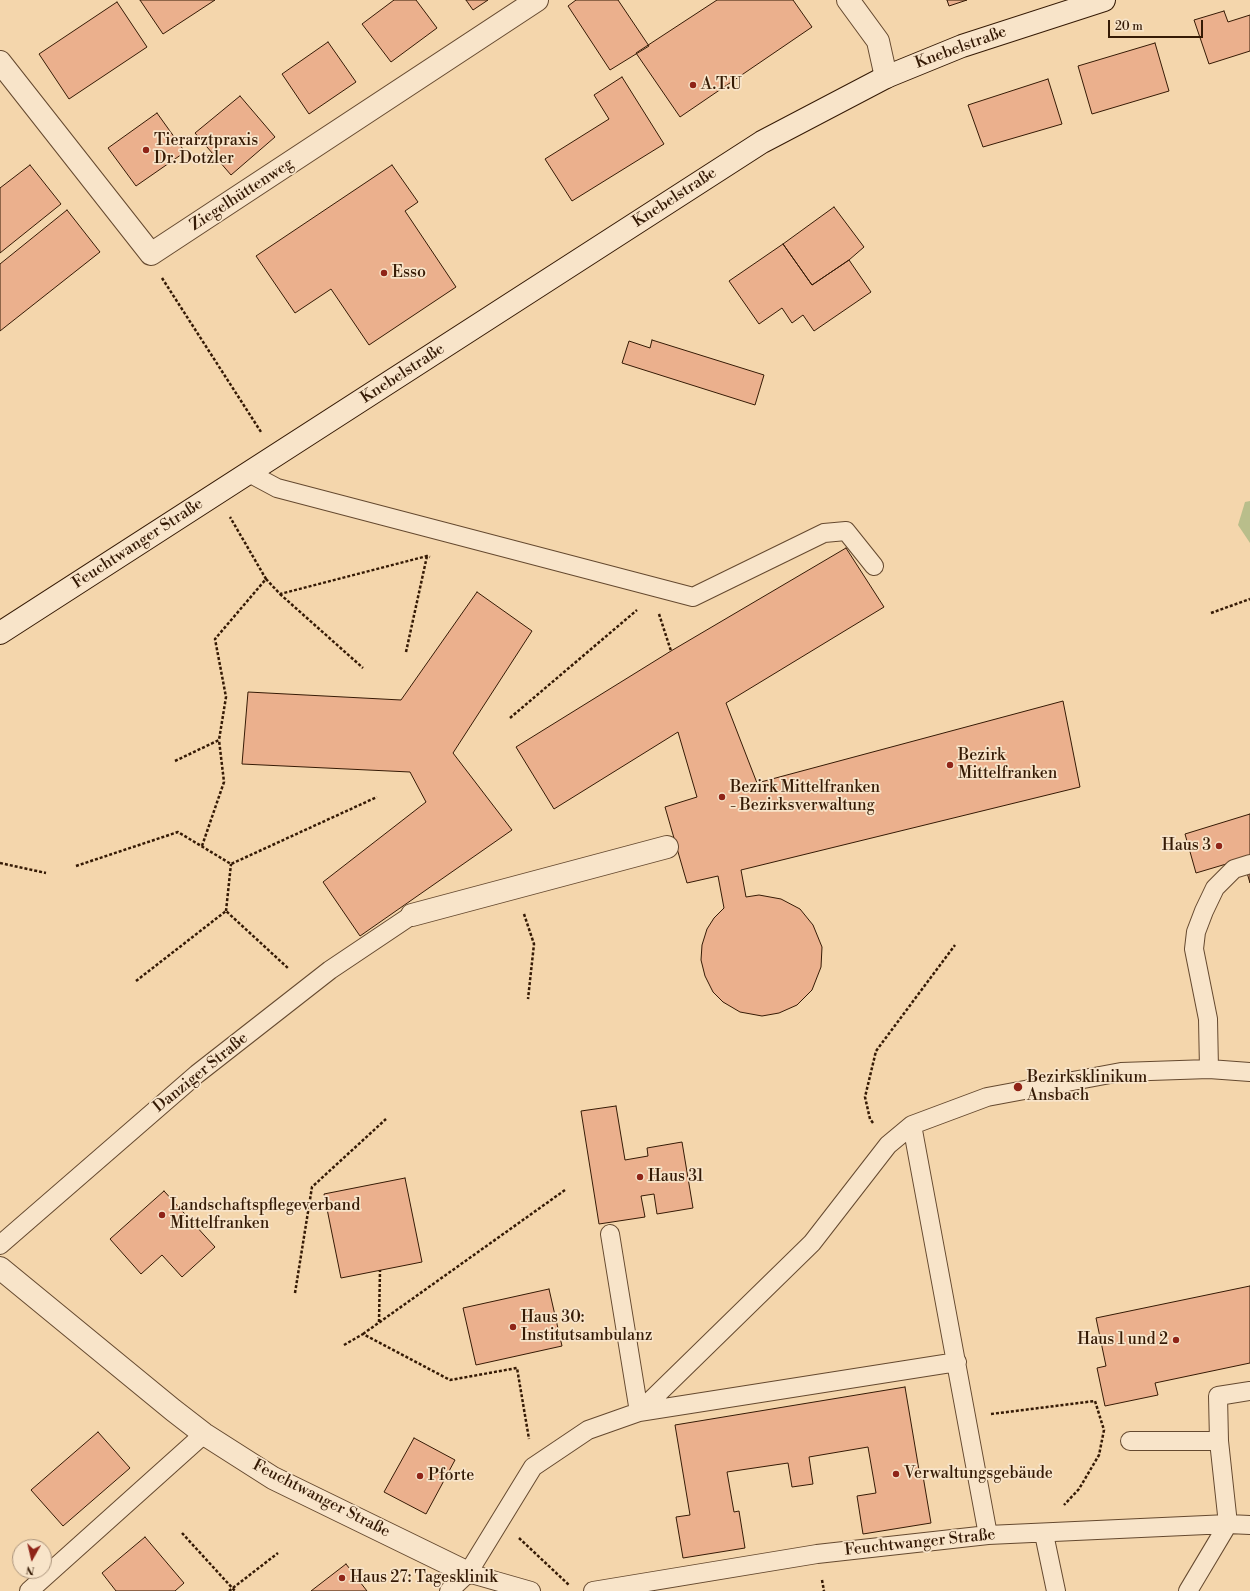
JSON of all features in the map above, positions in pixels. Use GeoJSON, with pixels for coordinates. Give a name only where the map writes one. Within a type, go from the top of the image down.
{"type":"FeatureCollection","features":[{"type":"Feature","properties":{"kind":"street","name":"Ziegelhüttenweg"},"geometry":{"type":"LineString","coordinates":[[152,254],[537,0]]}},
{"type":"Feature","properties":{"kind":"street"},"geometry":{"type":"LineString","coordinates":[[848,0],[878,42],[886,77]]}},
{"type":"Feature","properties":{"kind":"street","name":"Knebelstraße"},"geometry":{"type":"LineString","coordinates":[[276,455],[762,142],[886,77],[962,46],[1104,0]]}},
{"type":"Feature","properties":{"kind":"street"},"geometry":{"type":"LineString","coordinates":[[0,62],[152,254]]}},
{"type":"Feature","properties":{"kind":"street","name":"Feuchtwanger Straße"},"geometry":{"type":"LineString","coordinates":[[0,633],[276,455]]}},
{"type":"Feature","properties":{"kind":"street"},"geometry":{"type":"LineString","coordinates":[[412,915],[667,847]]}},
{"type":"Feature","properties":{"kind":"street","name":"Feuchtwanger Straße"},"geometry":{"type":"LineString","coordinates":[[0,1268],[204,1434],[273,1478],[468,1573]]}},
{"type":"Feature","properties":{"kind":"lane"},"geometry":{"type":"LineString","coordinates":[[249,473],[277,488],[693,597],[824,533],[846,531],[874,566]]}},
{"type":"Feature","properties":{"kind":"lane"},"geometry":{"type":"LineString","coordinates":[[1209,1068],[1208,1020],[1194,949],[1196,932],[1215,888],[1234,869],[1250,864]]}},
{"type":"Feature","properties":{"kind":"lane","name":"Danziger Straße"},"geometry":{"type":"LineString","coordinates":[[0,1245],[197,1074],[330,970],[412,915]]}},
{"type":"Feature","properties":{"kind":"lane"},"geometry":{"type":"LineString","coordinates":[[639,1412],[812,1243],[888,1145],[912,1125],[987,1097],[1121,1072],[1209,1068],[1250,1072]]}},
{"type":"Feature","properties":{"kind":"lane"},"geometry":{"type":"LineString","coordinates":[[912,1125],[988,1535]]}},
{"type":"Feature","properties":{"kind":"lane"},"geometry":{"type":"LineString","coordinates":[[610,1234],[639,1412]]}},
{"type":"Feature","properties":{"kind":"lane"},"geometry":{"type":"LineString","coordinates":[[449,1591],[468,1573],[533,1467],[588,1430],[639,1412],[957,1362]]}},
{"type":"Feature","properties":{"kind":"lane"},"geometry":{"type":"LineString","coordinates":[[1188,1591],[1228,1524],[1220,1440],[1218,1396],[1250,1391]]}},
{"type":"Feature","properties":{"kind":"lane"},"geometry":{"type":"LineString","coordinates":[[29,1591],[204,1434]]}},
{"type":"Feature","properties":{"kind":"lane"},"geometry":{"type":"LineString","coordinates":[[1130,1441],[1220,1440]]}},
{"type":"Feature","properties":{"kind":"lane","name":"Feuchtwanger Straße"},"geometry":{"type":"LineString","coordinates":[[593,1591],[817,1554],[988,1535],[1228,1524],[1250,1525]]}},
{"type":"Feature","properties":{"kind":"lane"},"geometry":{"type":"LineString","coordinates":[[1050,1533],[1056,1591]]}},
{"type":"Feature","properties":{"kind":"lane","name":"Feuchtwanger Straße"},"geometry":{"type":"LineString","coordinates":[[468,1573],[531,1591]]}},
{"type":"Feature","properties":{"kind":"path"},"geometry":{"type":"LineString","coordinates":[[152,254],[156,270],[276,455]]}},
{"type":"Feature","properties":{"kind":"path"},"geometry":{"type":"LineString","coordinates":[[216,495],[266,579],[280,594],[363,668]]}},
{"type":"Feature","properties":{"kind":"path"},"geometry":{"type":"LineString","coordinates":[[280,594],[427,556],[435,558]]}},
{"type":"Feature","properties":{"kind":"path"},"geometry":{"type":"LineString","coordinates":[[406,652],[427,556]]}},
{"type":"Feature","properties":{"kind":"path"},"geometry":{"type":"LineString","coordinates":[[202,846],[224,782],[219,740],[226,697],[215,639],[266,579]]}},
{"type":"Feature","properties":{"kind":"path"},"geometry":{"type":"LineString","coordinates":[[1211,613],[1250,599]]}},
{"type":"Feature","properties":{"kind":"path"},"geometry":{"type":"LineString","coordinates":[[510,718],[641,607]]}},
{"type":"Feature","properties":{"kind":"path"},"geometry":{"type":"LineString","coordinates":[[657,610],[672,650]]}},
{"type":"Feature","properties":{"kind":"path"},"geometry":{"type":"LineString","coordinates":[[175,761],[219,740]]}},
{"type":"Feature","properties":{"kind":"path"},"geometry":{"type":"LineString","coordinates":[[231,864],[377,797]]}},
{"type":"Feature","properties":{"kind":"path"},"geometry":{"type":"LineString","coordinates":[[76,866],[178,832],[231,864]]}},
{"type":"Feature","properties":{"kind":"path"},"geometry":{"type":"LineString","coordinates":[[0,863],[46,873]]}},
{"type":"Feature","properties":{"kind":"path"},"geometry":{"type":"LineString","coordinates":[[136,981],[226,911],[231,864]]}},
{"type":"Feature","properties":{"kind":"path"},"geometry":{"type":"LineString","coordinates":[[515,888],[534,944],[528,999]]}},
{"type":"Feature","properties":{"kind":"path"},"geometry":{"type":"LineString","coordinates":[[226,911],[308,988]]}},
{"type":"Feature","properties":{"kind":"path"},"geometry":{"type":"LineString","coordinates":[[888,1145],[870,1119],[865,1097],[876,1051],[956,945]]}},
{"type":"Feature","properties":{"kind":"path"},"geometry":{"type":"LineString","coordinates":[[295,1292],[312,1187],[386,1120]]}},
{"type":"Feature","properties":{"kind":"path"},"geometry":{"type":"LineString","coordinates":[[344,1344],[363,1334],[565,1190]]}},
{"type":"Feature","properties":{"kind":"path"},"geometry":{"type":"LineString","coordinates":[[379,1322],[380,1270]]}},
{"type":"Feature","properties":{"kind":"path"},"geometry":{"type":"LineString","coordinates":[[363,1334],[450,1380],[517,1368],[533,1467]]}},
{"type":"Feature","properties":{"kind":"path"},"geometry":{"type":"LineString","coordinates":[[967,1417],[1096,1401],[1104,1430],[1099,1455],[1079,1489],[1056,1514],[1050,1533]]}},
{"type":"Feature","properties":{"kind":"path"},"geometry":{"type":"LineString","coordinates":[[501,1520],[570,1586]]}},
{"type":"Feature","properties":{"kind":"path"},"geometry":{"type":"LineString","coordinates":[[182,1533],[235,1591]]}},
{"type":"Feature","properties":{"kind":"path"},"geometry":{"type":"LineString","coordinates":[[228,1591],[278,1553]]}},
{"type":"Feature","properties":{"kind":"green space"},"geometry":{"type":"Polygon","coordinates":[[[1250,501],[1250,543],[1238,525],[1245,502],[1250,501]]]}},
{"type":"Feature","properties":{"kind":"building"},"geometry":{"type":"Polygon","coordinates":[[[140,0],[215,0],[163,34],[140,0]]]}},
{"type":"Feature","properties":{"kind":"building"},"geometry":{"type":"Polygon","coordinates":[[[394,0],[416,0],[437,28],[391,62],[362,24],[394,0]]]}},
{"type":"Feature","properties":{"kind":"building"},"geometry":{"type":"Polygon","coordinates":[[[466,0],[488,0],[473,10],[466,0]]]}},
{"type":"Feature","properties":{"kind":"building"},"geometry":{"type":"Polygon","coordinates":[[[576,0],[618,0],[649,46],[610,70],[568,6],[576,0]]]}},
{"type":"Feature","properties":{"kind":"building","name":"A.T.U"},"geometry":{"type":"Polygon","coordinates":[[[717,0],[793,0],[812,27],[680,117],[636,53],[717,0]]]}},
{"type":"Feature","properties":{"kind":"building"},"geometry":{"type":"Polygon","coordinates":[[[947,0],[967,0],[949,6],[947,0]]]}},
{"type":"Feature","properties":{"kind":"building"},"geometry":{"type":"Polygon","coordinates":[[[117,2],[147,47],[69,99],[39,54],[117,2]]]}},
{"type":"Feature","properties":{"kind":"building"},"geometry":{"type":"Polygon","coordinates":[[[1224,11],[1228,22],[1250,15],[1250,51],[1209,64],[1194,20],[1224,11]]]}},
{"type":"Feature","properties":{"kind":"building"},"geometry":{"type":"Polygon","coordinates":[[[328,42],[356,82],[309,114],[282,74],[328,42]]]}},
{"type":"Feature","properties":{"kind":"building"},"geometry":{"type":"Polygon","coordinates":[[[1155,43],[1169,91],[1092,114],[1078,66],[1155,43]]]}},
{"type":"Feature","properties":{"kind":"building"},"geometry":{"type":"Polygon","coordinates":[[[622,77],[664,144],[572,201],[545,159],[609,119],[594,95],[622,77]]]}},
{"type":"Feature","properties":{"kind":"building"},"geometry":{"type":"Polygon","coordinates":[[[1048,79],[1062,124],[983,147],[968,105],[1048,79]]]}},
{"type":"Feature","properties":{"kind":"building"},"geometry":{"type":"Polygon","coordinates":[[[240,96],[275,137],[231,175],[195,133],[240,96]]]}},
{"type":"Feature","properties":{"kind":"building","name":"Tierarztpraxis Dr. Dotzler"},"geometry":{"type":"Polygon","coordinates":[[[157,113],[185,152],[136,186],[108,148],[157,113]]]}},
{"type":"Feature","properties":{"kind":"building"},"geometry":{"type":"Polygon","coordinates":[[[30,165],[61,204],[0,253],[0,188],[30,165]]]}},
{"type":"Feature","properties":{"kind":"building"},"geometry":{"type":"Polygon","coordinates":[[[392,165],[418,202],[405,211],[456,287],[369,345],[331,289],[295,313],[256,256],[392,165]]]}},
{"type":"Feature","properties":{"kind":"building"},"geometry":{"type":"Polygon","coordinates":[[[834,207],[864,247],[849,260],[812,285],[783,244],[834,207]]]}},
{"type":"Feature","properties":{"kind":"building"},"geometry":{"type":"Polygon","coordinates":[[[67,210],[100,252],[0,331],[0,264],[67,210]]]}},
{"type":"Feature","properties":{"kind":"building"},"geometry":{"type":"Polygon","coordinates":[[[783,244],[812,285],[849,260],[871,292],[814,331],[803,315],[792,323],[782,308],[759,324],[729,281],[783,244]]]}},
{"type":"Feature","properties":{"kind":"building"},"geometry":{"type":"Polygon","coordinates":[[[652,340],[764,375],[755,405],[622,363],[629,341],[650,348],[652,340]]]}},
{"type":"Feature","properties":{"kind":"building","name":"Bezirk Mittelfranken"},"geometry":{"type":"Polygon","coordinates":[[[846,548],[884,607],[726,703],[757,783],[1063,701],[1080,787],[741,870],[746,897],[759,895],[781,899],[800,909],[813,925],[822,947],[821,967],[812,990],[797,1005],[779,1013],[762,1016],[740,1012],[723,1002],[713,992],[705,976],[701,960],[702,945],[707,929],[714,918],[724,908],[718,876],[687,883],[665,807],[697,797],[678,732],[554,809],[516,747],[671,651],[846,548]]]}},
{"type":"Feature","properties":{"kind":"building"},"geometry":{"type":"Polygon","coordinates":[[[477,592],[532,631],[453,753],[512,830],[360,936],[323,882],[426,802],[410,772],[242,764],[248,692],[401,700],[477,592]]]}},
{"type":"Feature","properties":{"kind":"building","name":"Haus 3"},"geometry":{"type":"Polygon","coordinates":[[[1250,814],[1250,883],[1243,859],[1196,873],[1185,834],[1250,814]]]}},
{"type":"Feature","properties":{"kind":"building","name":"Haus 31"},"geometry":{"type":"Polygon","coordinates":[[[616,1106],[625,1160],[648,1156],[647,1148],[682,1142],[693,1208],[657,1214],[654,1194],[641,1196],[645,1217],[599,1224],[581,1111],[616,1106]]]}},
{"type":"Feature","properties":{"kind":"building"},"geometry":{"type":"Polygon","coordinates":[[[405,1178],[422,1262],[341,1278],[324,1194],[405,1178]]]}},
{"type":"Feature","properties":{"kind":"building","name":"Landschaftspflegeverband Mittelfranken"},"geometry":{"type":"Polygon","coordinates":[[[164,1191],[215,1247],[182,1277],[162,1255],[141,1274],[110,1239],[164,1191]]]}},
{"type":"Feature","properties":{"kind":"building","name":"Haus 1 und 2"},"geometry":{"type":"Polygon","coordinates":[[[1250,1286],[1250,1363],[1155,1383],[1158,1395],[1105,1406],[1097,1368],[1106,1366],[1096,1318],[1250,1286]]]}},
{"type":"Feature","properties":{"kind":"building","name":"Haus 30: Institutsambulanz"},"geometry":{"type":"Polygon","coordinates":[[[549,1289],[562,1346],[476,1365],[463,1308],[549,1289]]]}},
{"type":"Feature","properties":{"kind":"building","name":"Verwaltungsgebäude"},"geometry":{"type":"Polygon","coordinates":[[[905,1387],[920,1476],[923,1476],[931,1523],[863,1534],[857,1496],[876,1493],[868,1447],[809,1457],[813,1484],[792,1487],[788,1463],[727,1472],[734,1512],[739,1511],[745,1548],[683,1558],[676,1517],[690,1515],[675,1425],[905,1387]]]}},
{"type":"Feature","properties":{"kind":"building"},"geometry":{"type":"Polygon","coordinates":[[[98,1432],[130,1468],[63,1526],[31,1490],[98,1432]]]}},
{"type":"Feature","properties":{"kind":"building","name":"Pforte"},"geometry":{"type":"Polygon","coordinates":[[[414,1438],[455,1460],[426,1514],[384,1492],[414,1438]]]}},
{"type":"Feature","properties":{"kind":"building"},"geometry":{"type":"Polygon","coordinates":[[[145,1537],[184,1583],[175,1591],[116,1591],[102,1573],[145,1537]]]}},
{"type":"Feature","properties":{"kind":"building","name":"Haus 27: Tagesklinik"},"geometry":{"type":"Polygon","coordinates":[[[346,1564],[367,1591],[311,1591],[346,1564]]]}},
{"type":"Feature","properties":{"kind":"place","name":"A.T.U"},"geometry":{"type":"Point","coordinates":[693,85]}},
{"type":"Feature","properties":{"kind":"place","name":"Tierarztpraxis Dr. Dotzler"},"geometry":{"type":"Point","coordinates":[146,150]}},
{"type":"Feature","properties":{"kind":"place","name":"Esso"},"geometry":{"type":"Point","coordinates":[384,273]}},
{"type":"Feature","properties":{"kind":"place","name":"Bezirk Mittelfranken"},"geometry":{"type":"Point","coordinates":[950,765]}},
{"type":"Feature","properties":{"kind":"place","name":"Bezirk Mittelfranken - Bezirksverwaltung"},"geometry":{"type":"Point","coordinates":[722,797]}},
{"type":"Feature","properties":{"kind":"place","name":"Haus 3"},"geometry":{"type":"Point","coordinates":[1219,846]}},
{"type":"Feature","properties":{"kind":"place","name":"Bezirksklinikum Ansbach"},"geometry":{"type":"Point","coordinates":[1018,1087]}},
{"type":"Feature","properties":{"kind":"place","name":"Haus 31"},"geometry":{"type":"Point","coordinates":[640,1177]}},
{"type":"Feature","properties":{"kind":"place","name":"Landschaftspflegeverband Mittelfranken"},"geometry":{"type":"Point","coordinates":[162,1215]}},
{"type":"Feature","properties":{"kind":"place","name":"Haus 30: Institutsambulanz"},"geometry":{"type":"Point","coordinates":[513,1327]}},
{"type":"Feature","properties":{"kind":"place","name":"Haus 1 und 2"},"geometry":{"type":"Point","coordinates":[1176,1340]}},
{"type":"Feature","properties":{"kind":"place","name":"Verwaltungsgebäude"},"geometry":{"type":"Point","coordinates":[896,1474]}},
{"type":"Feature","properties":{"kind":"place","name":"Pforte"},"geometry":{"type":"Point","coordinates":[420,1476]}},
{"type":"Feature","properties":{"kind":"place","name":"Haus 27: Tagesklinik"},"geometry":{"type":"Point","coordinates":[342,1578]}}]}
